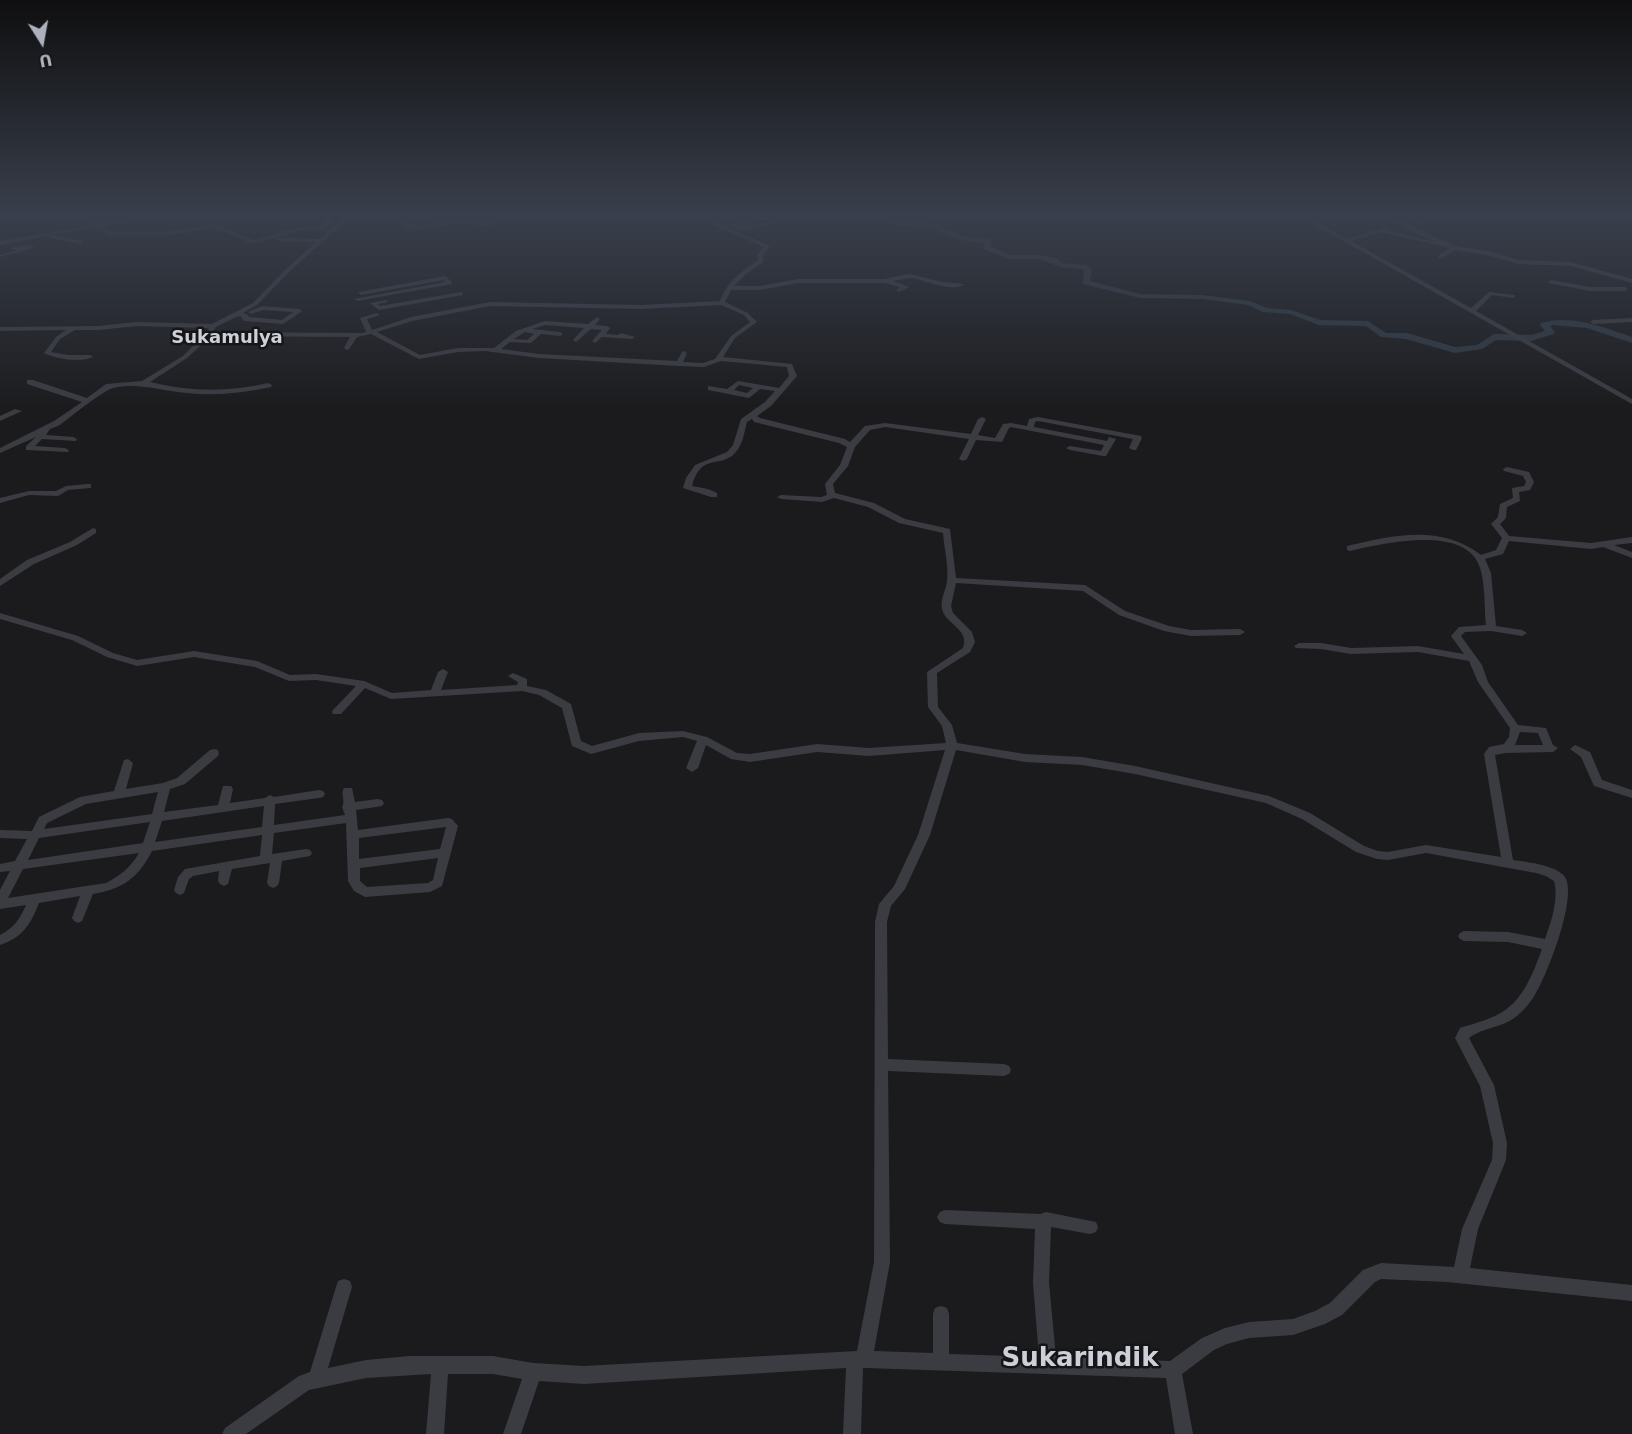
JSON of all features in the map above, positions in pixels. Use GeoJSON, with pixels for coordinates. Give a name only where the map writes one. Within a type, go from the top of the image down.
{"type":"FeatureCollection","features":[{"type":"Feature","properties":{"kind":"street"},"geometry":{"type":"LineString","coordinates":[[242,315],[277,281]]}},
{"type":"Feature","properties":{"kind":"street"},"geometry":{"type":"LineString","coordinates":[[428,297],[433,281]]}},
{"type":"Feature","properties":{"kind":"street"},"geometry":{"type":"LineString","coordinates":[[0,329],[117,326],[355,335],[371,333],[411,319],[428,297],[450,283],[449,281]]}},
{"type":"Feature","properties":{"kind":"street"},"geometry":{"type":"LineString","coordinates":[[722,303],[728,288],[735,281]]}},
{"type":"Feature","properties":{"kind":"street"},"geometry":{"type":"LineString","coordinates":[[728,288],[760,288],[798,281],[853,284],[886,281],[906,287],[899,290]]}},
{"type":"Feature","properties":{"kind":"street"},"geometry":{"type":"LineString","coordinates":[[931,281],[961,285]]}},
{"type":"Feature","properties":{"kind":"street"},"geometry":{"type":"LineString","coordinates":[[1422,281],[1632,402]]}},
{"type":"Feature","properties":{"kind":"street"},"geometry":{"type":"LineString","coordinates":[[1551,282],[1590,289],[1628,289],[1632,294]]}},
{"type":"Feature","properties":{"kind":"street"},"geometry":{"type":"LineString","coordinates":[[366,295],[398,283],[428,297],[454,301]]}},
{"type":"Feature","properties":{"kind":"street"},"geometry":{"type":"LineString","coordinates":[[1473,310],[1493,293],[1513,296]]}},
{"type":"Feature","properties":{"kind":"street"},"geometry":{"type":"LineString","coordinates":[[454,301],[461,294],[454,301]]}},
{"type":"Feature","properties":{"kind":"street"},"geometry":{"type":"LineString","coordinates":[[366,295],[378,308],[428,297]]}},
{"type":"Feature","properties":{"kind":"street"},"geometry":{"type":"LineString","coordinates":[[366,295],[428,297],[490,303],[641,307],[722,303],[746,314],[754,321],[733,337],[719,358]]}},
{"type":"Feature","properties":{"kind":"street"},"geometry":{"type":"LineString","coordinates":[[144,383],[185,357],[211,330],[242,315],[261,308],[299,311],[283,322],[245,319],[242,315]]}},
{"type":"Feature","properties":{"kind":"street"},"geometry":{"type":"LineString","coordinates":[[117,326],[123,318]]}},
{"type":"Feature","properties":{"kind":"street"},"geometry":{"type":"LineString","coordinates":[[379,318],[365,324],[371,333],[419,357],[460,350],[498,350],[679,364],[704,365],[719,358],[789,364],[793,376],[744,421],[737,445],[730,454],[711,458],[693,471],[687,488],[705,490],[714,495]]}},
{"type":"Feature","properties":{"kind":"street"},"geometry":{"type":"LineString","coordinates":[[576,340],[597,319]]}},
{"type":"Feature","properties":{"kind":"street"},"geometry":{"type":"LineString","coordinates":[[1593,322],[1632,320]]}},
{"type":"Feature","properties":{"kind":"street"},"geometry":{"type":"LineString","coordinates":[[498,350],[522,330],[545,323],[607,328],[594,341]]}},
{"type":"Feature","properties":{"kind":"street"},"geometry":{"type":"LineString","coordinates":[[522,330],[558,336],[570,325]]}},
{"type":"Feature","properties":{"kind":"street"},"geometry":{"type":"LineString","coordinates":[[74,328],[58,338],[47,353],[68,357],[90,357]]}},
{"type":"Feature","properties":{"kind":"street"},"geometry":{"type":"LineString","coordinates":[[510,341],[529,342],[540,333]]}},
{"type":"Feature","properties":{"kind":"street"},"geometry":{"type":"LineString","coordinates":[[335,342],[341,335]]}},
{"type":"Feature","properties":{"kind":"street"},"geometry":{"type":"LineString","coordinates":[[347,348],[355,335]]}},
{"type":"Feature","properties":{"kind":"street"},"geometry":{"type":"LineString","coordinates":[[601,335],[632,337]]}},
{"type":"Feature","properties":{"kind":"street"},"geometry":{"type":"LineString","coordinates":[[679,364],[684,353]]}},
{"type":"Feature","properties":{"kind":"street"},"geometry":{"type":"LineString","coordinates":[[30,382],[87,401]]}},
{"type":"Feature","properties":{"kind":"street"},"geometry":{"type":"LineString","coordinates":[[1,449],[51,426],[112,385],[144,383],[171,389],[234,392],[268,385]]}},
{"type":"Feature","properties":{"kind":"street"},"geometry":{"type":"LineString","coordinates":[[711,388],[748,396],[759,386],[780,390]]}},
{"type":"Feature","properties":{"kind":"street"},"geometry":{"type":"LineString","coordinates":[[0,419],[18,411]]}},
{"type":"Feature","properties":{"kind":"street"},"geometry":{"type":"LineString","coordinates":[[752,416],[757,420],[842,441],[851,446]]}},
{"type":"Feature","properties":{"kind":"street"},"geometry":{"type":"LineString","coordinates":[[963,459],[982,419]]}},
{"type":"Feature","properties":{"kind":"street"},"geometry":{"type":"LineString","coordinates":[[1027,431],[1034,420],[1055,422],[1138,438],[1133,448]]}},
{"type":"Feature","properties":{"kind":"street"},"geometry":{"type":"LineString","coordinates":[[948,434],[955,422]]}},
{"type":"Feature","properties":{"kind":"street"},"geometry":{"type":"LineString","coordinates":[[1046,441],[1055,422]]}},
{"type":"Feature","properties":{"kind":"street"},"geometry":{"type":"LineString","coordinates":[[833,496],[830,493],[830,484],[843,466],[851,446],[868,428],[878,425],[997,440],[1008,424],[1027,431],[1074,436],[1109,443]]}},
{"type":"Feature","properties":{"kind":"street"},"geometry":{"type":"LineString","coordinates":[[51,426],[29,448],[65,450]]}},
{"type":"Feature","properties":{"kind":"street"},"geometry":{"type":"LineString","coordinates":[[1078,426],[1069,450],[1102,454],[1114,433]]}},
{"type":"Feature","properties":{"kind":"street"},"geometry":{"type":"LineString","coordinates":[[59,438],[71,429]]}},
{"type":"Feature","properties":{"kind":"street"},"geometry":{"type":"LineString","coordinates":[[39,438],[73,439]]}},
{"type":"Feature","properties":{"kind":"street"},"geometry":{"type":"LineString","coordinates":[[1507,469],[1526,474],[1530,482],[1527,488],[1515,490],[1517,499],[1503,506],[1502,518],[1495,525],[1506,538],[1592,546],[1632,540]]}},
{"type":"Feature","properties":{"kind":"street"},"geometry":{"type":"LineString","coordinates":[[0,501],[29,493],[58,494],[66,488],[88,486]]}},
{"type":"Feature","properties":{"kind":"street"},"geometry":{"type":"LineString","coordinates":[[781,497],[822,500],[833,496],[871,504],[902,521],[946,530],[950,540],[952,580],[946,606],[949,614],[967,632],[970,642],[966,650],[935,668],[932,676],[933,707],[947,725],[952,746],[924,835],[899,889],[885,904],[881,922],[882,1262],[860,1360],[852,1434]]}},
{"type":"Feature","properties":{"kind":"street"},"geometry":{"type":"LineString","coordinates":[[0,583],[32,562],[64,550],[93,531]]}},
{"type":"Feature","properties":{"kind":"street"},"geometry":{"type":"LineString","coordinates":[[1350,548],[1397,537],[1429,538],[1458,543],[1480,558],[1486,573],[1491,625]]}},
{"type":"Feature","properties":{"kind":"street"},"geometry":{"type":"LineString","coordinates":[[1480,558],[1500,552],[1506,538]]}},
{"type":"Feature","properties":{"kind":"street"},"geometry":{"type":"LineString","coordinates":[[1606,545],[1632,555]]}},
{"type":"Feature","properties":{"kind":"street"},"geometry":{"type":"LineString","coordinates":[[952,580],[1085,588],[1122,614],[1159,627],[1185,633],[1240,632]]}},
{"type":"Feature","properties":{"kind":"street"},"geometry":{"type":"LineString","coordinates":[[0,616],[86,643],[110,655],[137,663],[194,654],[257,664],[289,678],[316,677],[364,684],[391,696],[522,688],[538,691],[564,704],[570,712],[576,743],[591,750],[633,738],[690,735],[703,739],[726,752],[750,758],[817,748],[869,753],[952,746],[1025,758],[1076,760],[1124,768],[1263,799],[1306,816],[1360,849],[1377,855],[1426,849],[1508,862],[1552,874],[1562,881],[1561,911],[1548,945],[1545,962],[1530,992],[1514,1011],[1489,1026],[1465,1032],[1462,1038],[1487,1085],[1500,1143],[1499,1160],[1470,1228],[1461,1276]]}},
{"type":"Feature","properties":{"kind":"street"},"geometry":{"type":"LineString","coordinates":[[1505,749],[1516,735],[1515,728],[1483,682],[1477,665],[1458,641],[1457,633],[1465,628],[1491,625],[1522,633]]}},
{"type":"Feature","properties":{"kind":"street"},"geometry":{"type":"LineString","coordinates":[[1299,646],[1337,649],[1418,649],[1471,658]]}},
{"type":"Feature","properties":{"kind":"street"},"geometry":{"type":"LineString","coordinates":[[435,693],[442,672]]}},
{"type":"Feature","properties":{"kind":"street"},"geometry":{"type":"LineString","coordinates":[[513,676],[523,681],[522,688]]}},
{"type":"Feature","properties":{"kind":"street"},"geometry":{"type":"LineString","coordinates":[[337,712],[364,684]]}},
{"type":"Feature","properties":{"kind":"street"},"geometry":{"type":"LineString","coordinates":[[1508,862],[1489,754],[1493,750],[1551,747],[1542,730],[1515,728]]}},
{"type":"Feature","properties":{"kind":"street"},"geometry":{"type":"LineString","coordinates":[[692,768],[703,739]]}},
{"type":"Feature","properties":{"kind":"street"},"geometry":{"type":"LineString","coordinates":[[1575,748],[1586,755],[1597,782],[1632,794]]}},
{"type":"Feature","properties":{"kind":"street"},"geometry":{"type":"LineString","coordinates":[[0,903],[43,820],[78,802],[165,787],[183,780],[214,753]]}},
{"type":"Feature","properties":{"kind":"street"},"geometry":{"type":"LineString","coordinates":[[119,795],[128,763]]}},
{"type":"Feature","properties":{"kind":"street"},"geometry":{"type":"LineString","coordinates":[[0,903],[108,887],[123,881],[148,849],[165,787]]}},
{"type":"Feature","properties":{"kind":"street"},"geometry":{"type":"LineString","coordinates":[[223,807],[227,789]]}},
{"type":"Feature","properties":{"kind":"street"},"geometry":{"type":"LineString","coordinates":[[348,790],[356,885],[365,892],[430,887],[441,880],[452,826],[448,822],[353,834]]}},
{"type":"Feature","properties":{"kind":"street"},"geometry":{"type":"LineString","coordinates":[[0,834],[34,835],[270,799],[319,794]]}},
{"type":"Feature","properties":{"kind":"street"},"geometry":{"type":"LineString","coordinates":[[270,799],[269,828],[273,883]]}},
{"type":"Feature","properties":{"kind":"street"},"geometry":{"type":"LineString","coordinates":[[0,868],[17,868],[148,849],[350,812],[378,803]]}},
{"type":"Feature","properties":{"kind":"street"},"geometry":{"type":"LineString","coordinates":[[180,890],[184,877],[189,872],[306,853]]}},
{"type":"Feature","properties":{"kind":"street"},"geometry":{"type":"LineString","coordinates":[[354,864],[446,853]]}},
{"type":"Feature","properties":{"kind":"street"},"geometry":{"type":"LineString","coordinates":[[224,881],[226,867]]}},
{"type":"Feature","properties":{"kind":"street"},"geometry":{"type":"LineString","coordinates":[[78,918],[88,890]]}},
{"type":"Feature","properties":{"kind":"street"},"geometry":{"type":"LineString","coordinates":[[0,940],[13,935],[24,925],[34,899]]}},
{"type":"Feature","properties":{"kind":"street"},"geometry":{"type":"LineString","coordinates":[[1464,936],[1508,938],[1548,945]]}},
{"type":"Feature","properties":{"kind":"street"},"geometry":{"type":"LineString","coordinates":[[883,1065],[1004,1070]]}},
{"type":"Feature","properties":{"kind":"street"},"geometry":{"type":"LineString","coordinates":[[945,1217],[1043,1222],[1046,1219],[1090,1227]]}},
{"type":"Feature","properties":{"kind":"street"},"geometry":{"type":"LineString","coordinates":[[1043,1222],[1041,1283],[1048,1366]]}},
{"type":"Feature","properties":{"kind":"street"},"geometry":{"type":"LineString","coordinates":[[231,1434],[305,1382],[366,1369],[493,1365],[533,1372],[584,1375],[860,1360],[1173,1370],[1208,1344],[1225,1336],[1249,1330],[1293,1327],[1319,1318],[1336,1309],[1375,1272],[1461,1276],[1632,1293]]}},
{"type":"Feature","properties":{"kind":"street"},"geometry":{"type":"LineString","coordinates":[[317,1378],[344,1287]]}},
{"type":"Feature","properties":{"kind":"street"},"geometry":{"type":"LineString","coordinates":[[941,1314],[941,1362]]}},
{"type":"Feature","properties":{"kind":"street"},"geometry":{"type":"LineString","coordinates":[[435,1434],[440,1365]]}},
{"type":"Feature","properties":{"kind":"street"},"geometry":{"type":"LineString","coordinates":[[1173,1370],[1184,1434]]}},
{"type":"Feature","properties":{"kind":"street"},"geometry":{"type":"LineString","coordinates":[[512,1434],[533,1372]]}},
{"type":"Feature","properties":{"kind":"waterway"},"geometry":{"type":"LineString","coordinates":[[1086,281],[1140,296],[1202,297],[1250,303],[1266,310],[1291,312],[1319,322],[1368,324],[1384,335],[1407,336],[1455,350],[1479,347],[1494,337],[1531,338],[1551,332],[1544,325],[1553,322],[1575,323],[1632,340]]}},
{"type":"Feature","properties":{"kind":"district","name":"Sukamulya"},"geometry":{"type":"Point","coordinates":[227,338]}},
{"type":"Feature","properties":{"kind":"district","name":"Sukarindik"},"geometry":{"type":"Point","coordinates":[1080,1359]}}]}
